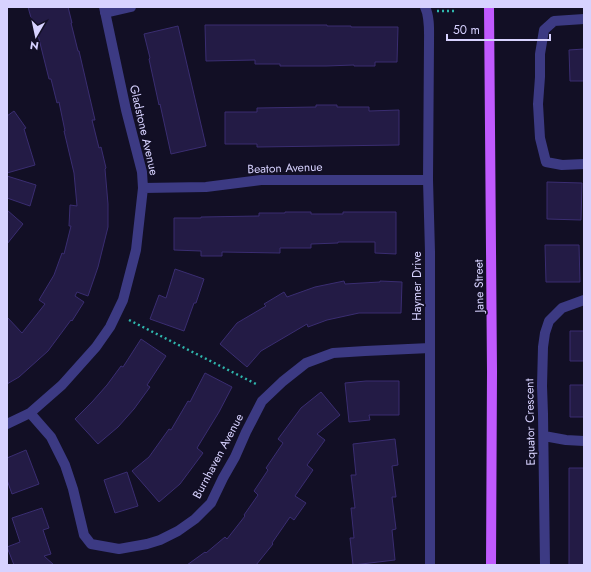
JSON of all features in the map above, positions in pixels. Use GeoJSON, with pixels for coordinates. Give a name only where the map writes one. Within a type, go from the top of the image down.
{"type":"FeatureCollection","features":[{"type":"Feature","properties":{"kind":"main road","name":"Jane Street"},"geometry":{"type":"LineString","coordinates":[[489,7],[492,371],[491,565]]}},
{"type":"Feature","properties":{"kind":"street"},"geometry":{"type":"LineString","coordinates":[[104,10],[131,7]]}},
{"type":"Feature","properties":{"kind":"street","name":"Haymer Drive"},"geometry":{"type":"LineString","coordinates":[[424,7],[427,11],[429,43],[428,180],[430,252],[430,565]]}},
{"type":"Feature","properties":{"kind":"street","name":"Gladstone Avenue"},"geometry":{"type":"LineString","coordinates":[[7,424],[30,413],[62,385],[96,347],[110,327],[123,300],[136,250],[143,188],[142,172],[126,110],[104,10]]}},
{"type":"Feature","properties":{"kind":"street"},"geometry":{"type":"LineString","coordinates":[[584,19],[554,21],[544,30],[540,54],[538,104],[540,138],[546,162],[584,164]]}},
{"type":"Feature","properties":{"kind":"street","name":"Beaton Avenue"},"geometry":{"type":"LineString","coordinates":[[143,188],[206,187],[261,180],[428,180]]}},
{"type":"Feature","properties":{"kind":"street","name":"Equator Crescent"},"geometry":{"type":"LineString","coordinates":[[545,565],[542,347],[549,321],[562,308],[584,300]]}},
{"type":"Feature","properties":{"kind":"street","name":"Burnhaven Avenue"},"geometry":{"type":"LineString","coordinates":[[30,413],[51,437],[65,465],[73,489],[84,535],[91,544],[119,549],[132,547],[160,540],[178,531],[195,519],[211,503],[262,401],[282,382],[306,363],[333,353],[430,348]]}},
{"type":"Feature","properties":{"kind":"street"},"geometry":{"type":"LineString","coordinates":[[544,436],[566,440],[584,441]]}},
{"type":"Feature","properties":{"kind":"path"},"geometry":{"type":"LineString","coordinates":[[129,320],[256,384]]}},
{"type":"Feature","properties":{"kind":"building"},"geometry":{"type":"Polygon","coordinates":[[[28,7],[68,7],[95,120],[92,120],[106,168],[108,227],[98,267],[88,296],[77,292],[75,296],[84,302],[72,321],[71,320],[48,351],[19,377],[7,384],[7,317],[22,333],[45,304],[39,300],[54,275],[62,253],[64,254],[71,226],[69,226],[70,205],[77,206],[74,173],[59,102],[57,103],[51,79],[49,79],[37,31],[35,32],[28,7]]]}},
{"type":"Feature","properties":{"kind":"building"},"geometry":{"type":"Polygon","coordinates":[[[205,25],[327,25],[351,27],[398,27],[397,62],[375,62],[375,66],[280,66],[280,64],[255,64],[255,60],[206,61],[205,25]]]}},
{"type":"Feature","properties":{"kind":"building"},"geometry":{"type":"Polygon","coordinates":[[[178,26],[206,146],[171,154],[144,34],[178,26]]]}},
{"type":"Feature","properties":{"kind":"building"},"geometry":{"type":"Polygon","coordinates":[[[584,49],[584,81],[570,81],[569,50],[584,49]]]}},
{"type":"Feature","properties":{"kind":"building"},"geometry":{"type":"Polygon","coordinates":[[[316,105],[337,105],[337,107],[369,107],[369,111],[399,110],[399,145],[257,147],[257,144],[225,144],[225,112],[257,112],[257,108],[316,107],[316,105]]]}},
{"type":"Feature","properties":{"kind":"building"},"geometry":{"type":"Polygon","coordinates":[[[14,111],[26,128],[24,129],[35,165],[7,173],[7,116],[14,111]]]}},
{"type":"Feature","properties":{"kind":"building"},"geometry":{"type":"Polygon","coordinates":[[[7,176],[36,185],[30,206],[7,198],[7,176]]]}},
{"type":"Feature","properties":{"kind":"building"},"geometry":{"type":"Polygon","coordinates":[[[547,182],[582,183],[581,220],[547,219],[547,182]]]}},
{"type":"Feature","properties":{"kind":"building"},"geometry":{"type":"Polygon","coordinates":[[[7,210],[23,224],[7,244],[7,210]]]}},
{"type":"Feature","properties":{"kind":"building"},"geometry":{"type":"Polygon","coordinates":[[[285,212],[343,214],[343,212],[396,212],[396,254],[375,253],[375,242],[311,244],[311,248],[280,248],[280,253],[222,252],[222,256],[201,256],[201,251],[174,250],[174,218],[259,216],[259,213],[285,212]]]}},
{"type":"Feature","properties":{"kind":"building"},"geometry":{"type":"Polygon","coordinates":[[[545,245],[579,245],[580,282],[546,282],[545,245]]]}},
{"type":"Feature","properties":{"kind":"building"},"geometry":{"type":"Polygon","coordinates":[[[175,269],[204,279],[184,331],[150,319],[159,295],[166,298],[175,269]]]}},
{"type":"Feature","properties":{"kind":"building"},"geometry":{"type":"Polygon","coordinates":[[[344,281],[345,284],[380,281],[402,282],[401,313],[359,313],[327,320],[308,327],[307,324],[261,351],[247,367],[220,344],[237,323],[266,306],[264,304],[284,292],[287,297],[315,287],[344,281]]]}},
{"type":"Feature","properties":{"kind":"building"},"geometry":{"type":"Polygon","coordinates":[[[570,331],[584,331],[584,361],[570,361],[570,331]]]}},
{"type":"Feature","properties":{"kind":"building"},"geometry":{"type":"Polygon","coordinates":[[[141,339],[166,356],[147,385],[150,387],[134,409],[118,427],[98,444],[75,419],[107,385],[121,366],[123,367],[141,339]]]}},
{"type":"Feature","properties":{"kind":"building"},"geometry":{"type":"Polygon","coordinates":[[[205,373],[232,387],[197,448],[203,453],[180,484],[159,502],[132,471],[149,457],[169,429],[171,430],[188,401],[190,402],[205,373]]]}},
{"type":"Feature","properties":{"kind":"building"},"geometry":{"type":"Polygon","coordinates":[[[366,381],[399,381],[399,415],[369,415],[370,420],[349,422],[345,383],[366,381]]]}},
{"type":"Feature","properties":{"kind":"building"},"geometry":{"type":"Polygon","coordinates":[[[570,385],[584,385],[584,417],[570,417],[570,385]]]}},
{"type":"Feature","properties":{"kind":"building"},"geometry":{"type":"Polygon","coordinates":[[[321,392],[340,415],[317,434],[325,440],[307,465],[313,470],[295,496],[306,503],[294,520],[290,517],[272,543],[273,544],[256,565],[187,565],[205,552],[206,553],[225,537],[227,539],[245,516],[244,515],[258,495],[254,491],[268,470],[266,468],[283,443],[278,439],[301,408],[321,392]]]}},
{"type":"Feature","properties":{"kind":"building"},"geometry":{"type":"Polygon","coordinates":[[[395,439],[398,465],[392,466],[396,497],[392,497],[396,529],[392,530],[395,560],[353,565],[350,538],[354,538],[351,508],[355,508],[351,475],[356,475],[353,444],[395,439]]]}},
{"type":"Feature","properties":{"kind":"building"},"geometry":{"type":"Polygon","coordinates":[[[26,450],[39,484],[12,494],[7,480],[7,458],[26,450]]]}},
{"type":"Feature","properties":{"kind":"building"},"geometry":{"type":"Polygon","coordinates":[[[569,468],[584,468],[584,565],[569,565],[569,468]]]}},
{"type":"Feature","properties":{"kind":"building"},"geometry":{"type":"Polygon","coordinates":[[[127,472],[138,506],[115,513],[104,480],[127,472]]]}},
{"type":"Feature","properties":{"kind":"building"},"geometry":{"type":"Polygon","coordinates":[[[42,508],[49,528],[43,530],[51,554],[44,556],[54,565],[14,565],[7,547],[20,542],[12,518],[42,508]]]}}]}
